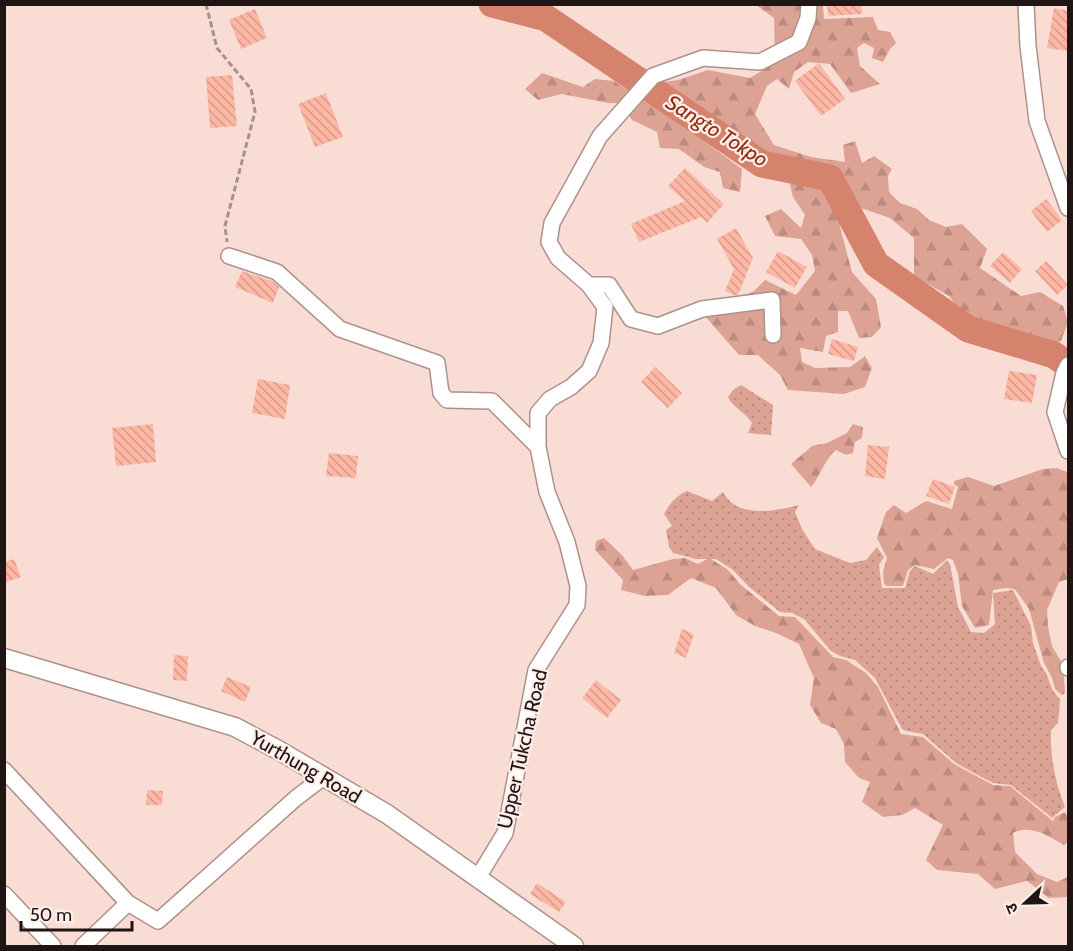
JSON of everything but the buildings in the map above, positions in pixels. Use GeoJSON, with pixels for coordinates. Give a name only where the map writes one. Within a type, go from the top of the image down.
{"type":"FeatureCollection","features":[{"type":"Feature","properties":{"kind":"main road","name":"Yurthung Road"},"geometry":{"type":"LineString","coordinates":[[4,658],[235,727],[325,776],[387,814],[574,946]]}},
{"type":"Feature","properties":{"kind":"street","name":"Upper Tukcha Road"},"geometry":{"type":"LineString","coordinates":[[477,879],[505,833],[536,670],[576,605],[578,585],[567,542],[548,492],[538,447],[538,413],[550,399],[571,387],[589,371],[601,343],[604,307],[589,285],[558,258],[549,242],[552,223],[600,136],[653,76],[703,58],[760,62],[800,42],[808,18],[809,4]]}},
{"type":"Feature","properties":{"kind":"street"},"geometry":{"type":"LineString","coordinates":[[1026,4],[1028,46],[1037,121],[1068,208]]}},
{"type":"Feature","properties":{"kind":"street"},"geometry":{"type":"LineString","coordinates":[[229,256],[277,272],[340,328],[437,363],[441,393],[447,400],[492,401],[538,447]]}},
{"type":"Feature","properties":{"kind":"street"},"geometry":{"type":"LineString","coordinates":[[589,285],[609,285],[631,319],[658,326],[702,309],[772,300],[773,334]]}},
{"type":"Feature","properties":{"kind":"street"},"geometry":{"type":"LineString","coordinates":[[1066,369],[1055,412],[1068,451]]}},
{"type":"Feature","properties":{"kind":"street"},"geometry":{"type":"LineString","coordinates":[[4,770],[128,903],[158,921],[296,798],[325,776]]}},
{"type":"Feature","properties":{"kind":"street"},"geometry":{"type":"LineString","coordinates":[[4,894],[53,946]]}},
{"type":"Feature","properties":{"kind":"street"},"geometry":{"type":"LineString","coordinates":[[83,946],[128,903]]}},
{"type":"Feature","properties":{"kind":"path"},"geometry":{"type":"LineString","coordinates":[[206,4],[217,48],[251,89],[255,112],[225,226],[229,256]]}},
{"type":"Feature","properties":{"kind":"green space"},"geometry":{"type":"Polygon","coordinates":[[[756,5],[823,5],[824,19],[873,17],[878,30],[890,32],[896,43],[883,62],[872,58],[874,48],[864,43],[857,48],[860,66],[880,84],[851,93],[830,64],[808,62],[794,72],[789,89],[777,79],[767,86],[755,114],[774,145],[811,157],[845,162],[843,145],[855,141],[862,163],[874,156],[892,169],[888,176],[889,192],[900,203],[917,209],[929,220],[946,227],[962,224],[987,249],[980,268],[1021,296],[1040,292],[1063,306],[1068,322],[1061,341],[1047,347],[1002,333],[963,315],[949,296],[914,276],[914,238],[890,218],[858,207],[844,219],[840,227],[852,272],[876,299],[881,327],[872,337],[859,338],[848,311],[838,311],[838,332],[826,336],[823,352],[800,348],[802,362],[815,368],[850,367],[865,356],[872,368],[865,387],[844,394],[788,390],[780,375],[758,355],[739,355],[704,315],[715,306],[753,292],[765,280],[796,295],[815,271],[812,255],[801,239],[775,236],[765,216],[781,209],[801,228],[805,215],[793,197],[785,163],[765,154],[744,135],[724,126],[682,98],[664,82],[708,70],[750,78],[775,63],[774,18],[756,5]]]}},
{"type":"Feature","properties":{"kind":"green space"},"geometry":{"type":"Polygon","coordinates":[[[542,73],[583,87],[595,79],[614,81],[678,122],[742,169],[740,192],[723,188],[720,172],[704,167],[679,149],[660,148],[657,132],[632,120],[621,103],[608,103],[562,94],[538,100],[525,89],[542,73]]]}},
{"type":"Feature","properties":{"kind":"green space"},"geometry":{"type":"Polygon","coordinates":[[[741,385],[773,405],[771,435],[748,433],[752,423],[732,404],[728,397],[741,385]]]}},
{"type":"Feature","properties":{"kind":"green space"},"geometry":{"type":"Polygon","coordinates":[[[853,424],[863,427],[862,438],[855,442],[853,453],[846,455],[836,450],[828,458],[811,487],[791,464],[812,446],[827,443],[847,433],[853,424]]]}},
{"type":"Feature","properties":{"kind":"green space"},"geometry":{"type":"Polygon","coordinates":[[[1057,468],[1067,472],[1068,479],[1068,579],[1059,582],[1047,610],[1052,646],[1063,665],[1065,693],[1062,695],[1055,689],[1044,663],[1029,609],[1015,589],[993,590],[989,625],[975,628],[962,606],[958,574],[953,560],[948,558],[934,569],[915,565],[908,570],[903,586],[887,586],[884,584],[883,572],[887,558],[877,538],[886,512],[894,505],[906,513],[926,501],[952,509],[958,487],[954,481],[968,477],[994,486],[1043,469],[1057,468]]]}},
{"type":"Feature","properties":{"kind":"green space"},"geometry":{"type":"Polygon","coordinates":[[[687,491],[712,501],[723,492],[729,501],[747,510],[768,511],[799,505],[795,512],[802,529],[815,549],[850,563],[866,560],[877,547],[884,557],[879,565],[882,588],[905,588],[910,571],[915,566],[933,574],[947,560],[950,564],[958,607],[971,632],[984,633],[995,624],[993,593],[1013,590],[1031,626],[1033,643],[1041,666],[1060,700],[1058,723],[1051,730],[1051,750],[1058,788],[1065,807],[1052,818],[1011,785],[993,783],[956,763],[923,734],[902,729],[875,678],[855,660],[840,656],[830,650],[804,619],[792,613],[780,612],[749,587],[733,570],[716,559],[696,559],[673,553],[669,547],[666,530],[672,526],[664,514],[674,500],[687,491]]]}},
{"type":"Feature","properties":{"kind":"green space"},"geometry":{"type":"Polygon","coordinates":[[[604,538],[622,555],[633,570],[673,559],[685,558],[698,564],[709,558],[727,569],[741,585],[779,616],[795,617],[833,657],[846,660],[866,673],[878,687],[901,734],[923,737],[954,764],[993,785],[1010,786],[1053,821],[1055,817],[1065,812],[1068,816],[1068,842],[1064,845],[1033,830],[1013,833],[1015,852],[1037,874],[1057,882],[1068,877],[1068,897],[1049,898],[1027,881],[995,889],[978,874],[937,870],[926,860],[943,825],[915,808],[902,815],[883,817],[862,802],[870,782],[859,778],[845,762],[844,744],[836,729],[821,723],[810,705],[814,678],[799,644],[755,626],[736,615],[716,588],[691,578],[668,595],[645,596],[621,590],[623,580],[595,550],[596,541],[604,538]]]}},
{"type":"Feature","properties":{"kind":"waterway","name":"Sangto Tokpo"},"geometry":{"type":"LineString","coordinates":[[492,4],[546,18],[762,164],[830,178],[876,264],[968,329],[1054,355],[1068,365]]}}]}
